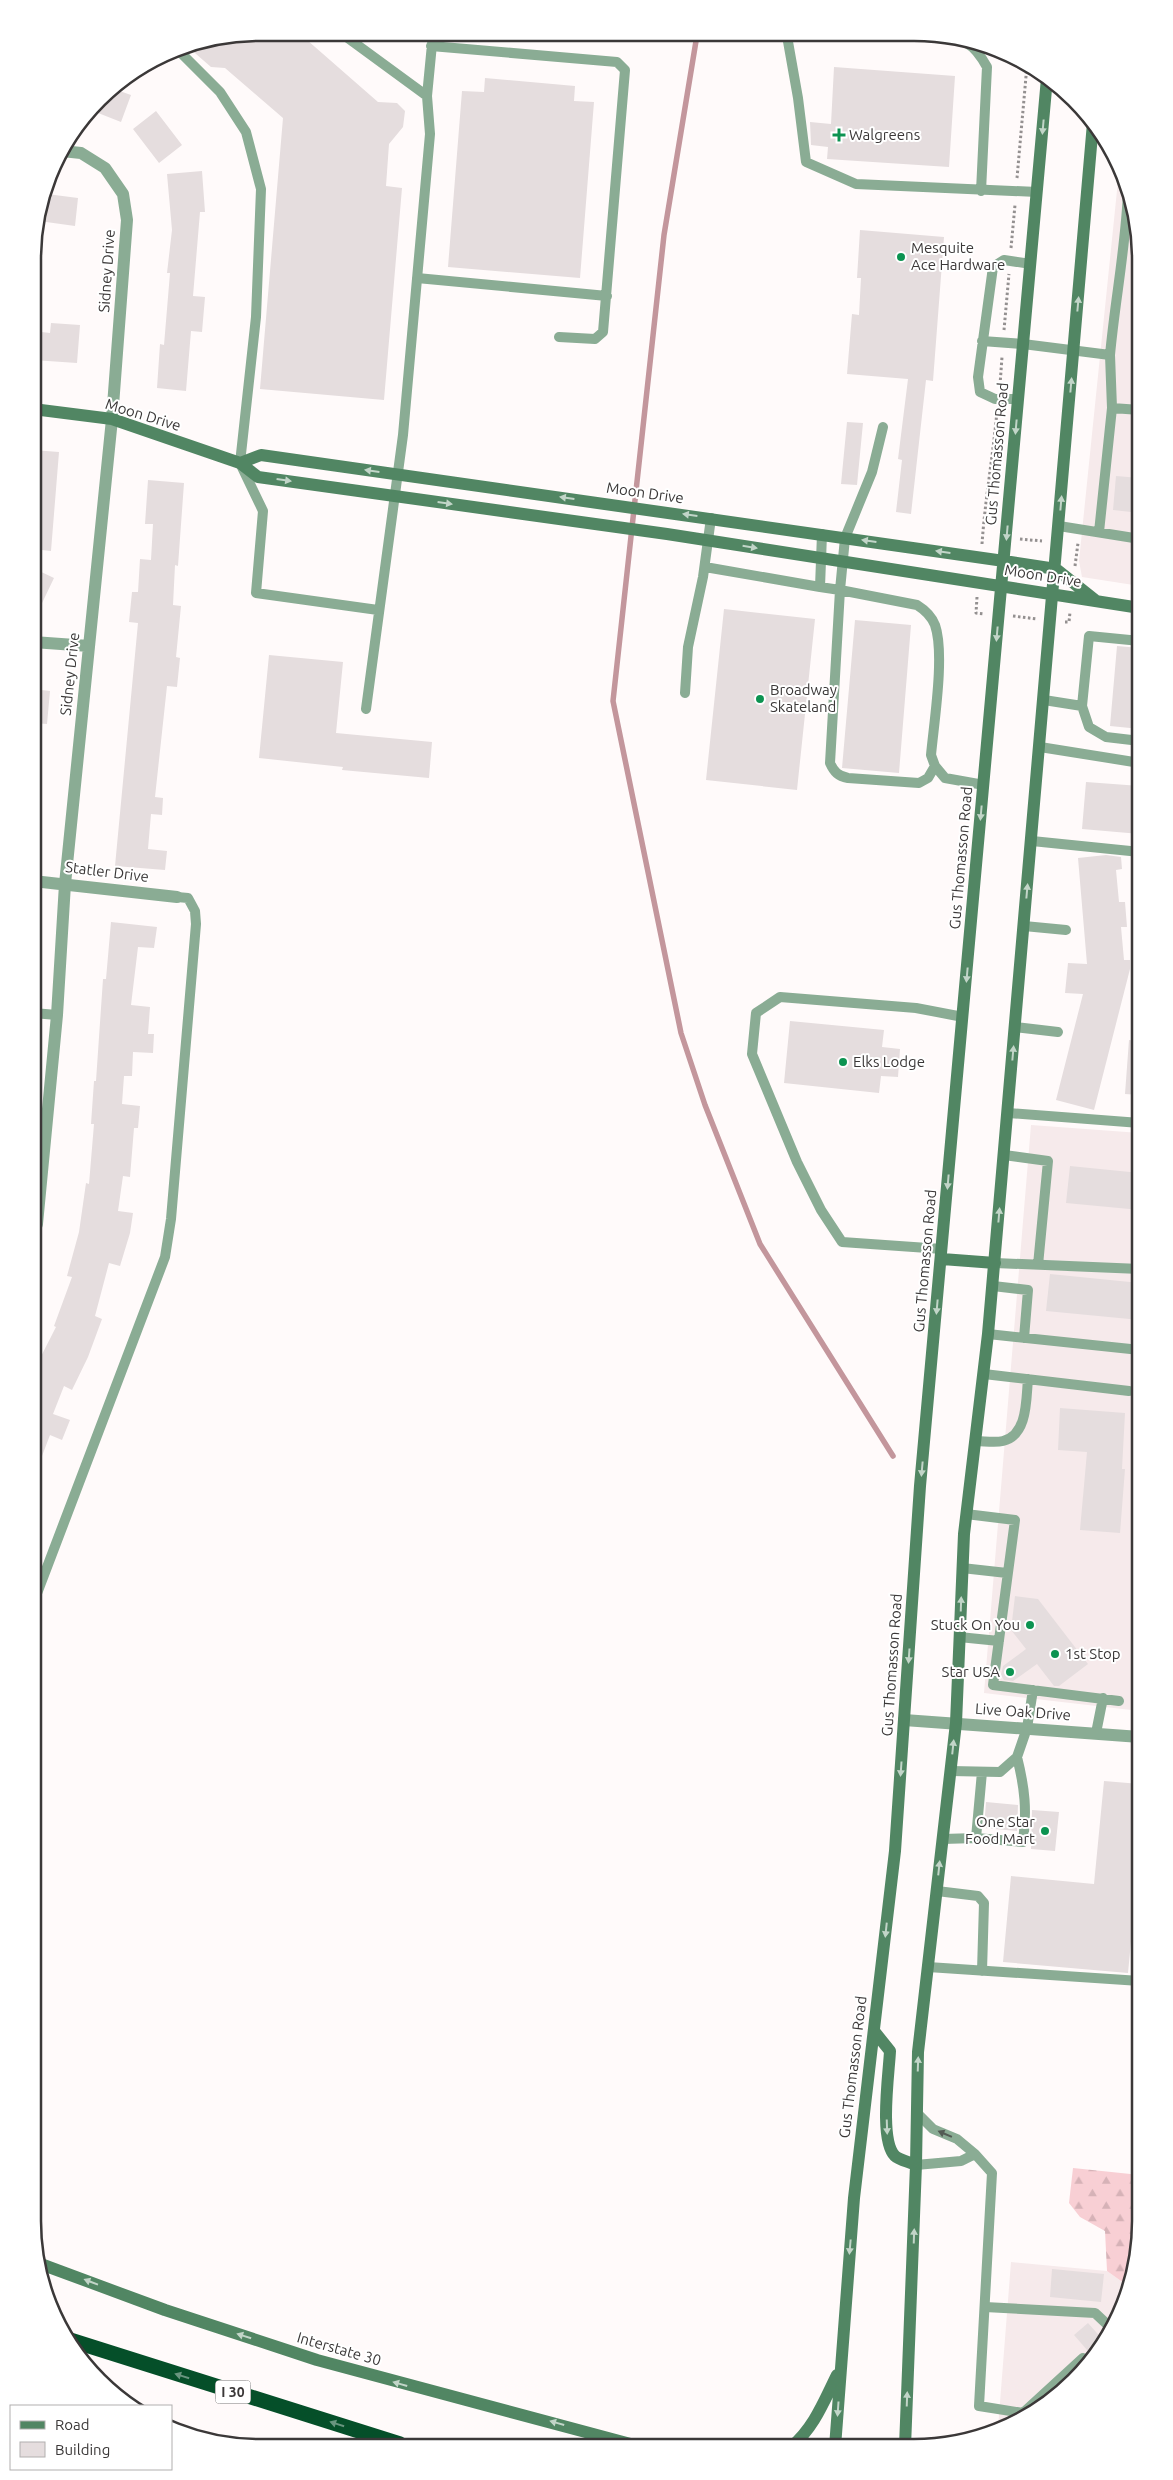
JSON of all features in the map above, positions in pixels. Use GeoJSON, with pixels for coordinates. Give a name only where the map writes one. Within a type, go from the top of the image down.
{"type":"FeatureCollection","features":[{"type":"Feature","properties":{"kind":"highway","name":"I 30"},"geometry":{"type":"LineString","coordinates":[[78,2341],[384,2439]]}},
{"type":"Feature","properties":{"kind":"main road","name":"Gus Thomasson Road"},"geometry":{"type":"LineString","coordinates":[[836,2439],[854,2198],[895,1851],[920,1486],[1046,86]]}},
{"type":"Feature","properties":{"kind":"main road"},"geometry":{"type":"LineString","coordinates":[[905,2439],[916,2165],[918,2052],[956,1723],[966,1514],[993,1286],[1074,352],[1097,142]]}},
{"type":"Feature","properties":{"kind":"main road","name":"Moon Drive"},"geometry":{"type":"LineString","coordinates":[[41,410],[112,419],[240,463],[258,477],[667,534],[1096,601]]}},
{"type":"Feature","properties":{"kind":"main road","name":"Moon Drive"},"geometry":{"type":"LineString","coordinates":[[240,463],[261,456],[1004,560],[1056,569],[1096,601]]}},
{"type":"Feature","properties":{"kind":"main road"},"geometry":{"type":"LineString","coordinates":[[1096,601],[1132,607]]}},
{"type":"Feature","properties":{"kind":"main road"},"geometry":{"type":"LineString","coordinates":[[942,1254],[995,1263]]}},
{"type":"Feature","properties":{"kind":"main road"},"geometry":{"type":"LineString","coordinates":[[874,2032],[890,2051],[887,2122],[889,2147],[895,2157],[916,2165]]}},
{"type":"Feature","properties":{"kind":"main road","name":"Interstate 30"},"geometry":{"type":"LineString","coordinates":[[46,2265],[165,2310],[317,2360],[612,2439]]}},
{"type":"Feature","properties":{"kind":"main road"},"geometry":{"type":"LineString","coordinates":[[800,2439],[816,2418],[840,2369]]}},
{"type":"Feature","properties":{"kind":"street","name":"Sidney Drive"},"geometry":{"type":"LineString","coordinates":[[41,1126],[57,1015],[65,884],[112,419],[127,220],[123,194],[105,168],[81,154],[69,152]]}},
{"type":"Feature","properties":{"kind":"street"},"geometry":{"type":"LineString","coordinates":[[41,643],[88,646]]}},
{"type":"Feature","properties":{"kind":"street","name":"Statler Drive"},"geometry":{"type":"LineString","coordinates":[[41,882],[177,897]]}},
{"type":"Feature","properties":{"kind":"street","name":"Live Oak Drive"},"geometry":{"type":"LineString","coordinates":[[904,1720],[1132,1736]]}},
{"type":"Feature","properties":{"kind":"lane"},"geometry":{"type":"LineString","coordinates":[[352,41],[427,96]]}},
{"type":"Feature","properties":{"kind":"lane"},"geometry":{"type":"LineString","coordinates":[[366,709],[403,435],[430,134],[427,96],[431,41]]}},
{"type":"Feature","properties":{"kind":"lane"},"geometry":{"type":"LineString","coordinates":[[788,41],[798,98],[806,162],[856,184],[1037,192]]}},
{"type":"Feature","properties":{"kind":"lane"},"geometry":{"type":"LineString","coordinates":[[431,46],[617,62],[625,70],[603,332],[595,339],[560,337]]}},
{"type":"Feature","properties":{"kind":"lane"},"geometry":{"type":"LineString","coordinates":[[978,51],[987,66],[981,191]]}},
{"type":"Feature","properties":{"kind":"lane"},"geometry":{"type":"LineString","coordinates":[[183,55],[220,92],[246,132],[261,189],[256,317],[240,463],[263,511],[256,593],[378,610]]}},
{"type":"Feature","properties":{"kind":"lane"},"geometry":{"type":"LineString","coordinates":[[1099,532],[1112,408],[1110,355],[1127,214]]}},
{"type":"Feature","properties":{"kind":"lane"},"geometry":{"type":"LineString","coordinates":[[1018,399],[999,399],[980,392],[978,377],[993,267],[1004,260],[1030,264]]}},
{"type":"Feature","properties":{"kind":"lane"},"geometry":{"type":"LineString","coordinates":[[417,278],[607,296]]}},
{"type":"Feature","properties":{"kind":"lane"},"geometry":{"type":"LineString","coordinates":[[982,341],[1110,355]]}},
{"type":"Feature","properties":{"kind":"lane"},"geometry":{"type":"LineString","coordinates":[[1112,408],[1132,409]]}},
{"type":"Feature","properties":{"kind":"lane"},"geometry":{"type":"LineString","coordinates":[[883,427],[872,472],[845,538],[840,590],[830,763],[833,770],[840,776],[848,778],[919,783],[928,778],[935,766]]}},
{"type":"Feature","properties":{"kind":"lane"},"geometry":{"type":"LineString","coordinates":[[685,692],[688,647],[704,567],[711,518]]}},
{"type":"Feature","properties":{"kind":"lane"},"geometry":{"type":"LineString","coordinates":[[1060,526],[1132,538]]}},
{"type":"Feature","properties":{"kind":"lane"},"geometry":{"type":"LineString","coordinates":[[820,587],[822,534]]}},
{"type":"Feature","properties":{"kind":"lane"},"geometry":{"type":"LineString","coordinates":[[704,567],[917,605],[928,612],[934,624],[940,646],[931,755],[935,766],[945,778],[984,785]]}},
{"type":"Feature","properties":{"kind":"lane"},"geometry":{"type":"LineString","coordinates":[[1132,640],[1089,636],[1082,706],[1089,727],[1106,737],[1132,740]]}},
{"type":"Feature","properties":{"kind":"lane"},"geometry":{"type":"LineString","coordinates":[[1044,700],[1082,706]]}},
{"type":"Feature","properties":{"kind":"lane"},"geometry":{"type":"LineString","coordinates":[[1040,747],[1132,762]]}},
{"type":"Feature","properties":{"kind":"lane"},"geometry":{"type":"LineString","coordinates":[[1032,841],[1132,851]]}},
{"type":"Feature","properties":{"kind":"lane"},"geometry":{"type":"LineString","coordinates":[[41,1583],[165,1256],[172,1210],[196,924],[195,911],[188,898],[177,897]]}},
{"type":"Feature","properties":{"kind":"lane"},"geometry":{"type":"LineString","coordinates":[[1024,926],[1066,930]]}},
{"type":"Feature","properties":{"kind":"lane"},"geometry":{"type":"LineString","coordinates":[[942,1254],[842,1242],[821,1210],[797,1162],[752,1054],[756,1013],[780,997],[916,1008],[963,1017]]}},
{"type":"Feature","properties":{"kind":"lane"},"geometry":{"type":"LineString","coordinates":[[41,1014],[57,1015]]}},
{"type":"Feature","properties":{"kind":"lane"},"geometry":{"type":"LineString","coordinates":[[1015,1027],[1058,1032]]}},
{"type":"Feature","properties":{"kind":"lane"},"geometry":{"type":"LineString","coordinates":[[1008,1113],[1132,1122]]}},
{"type":"Feature","properties":{"kind":"lane"},"geometry":{"type":"LineString","coordinates":[[1004,1155],[1048,1161],[1038,1265]]}},
{"type":"Feature","properties":{"kind":"lane"},"geometry":{"type":"LineString","coordinates":[[995,1263],[1132,1269]]}},
{"type":"Feature","properties":{"kind":"lane"},"geometry":{"type":"LineString","coordinates":[[993,1286],[1028,1290],[1024,1338]]}},
{"type":"Feature","properties":{"kind":"lane"},"geometry":{"type":"LineString","coordinates":[[988,1334],[1132,1349]]}},
{"type":"Feature","properties":{"kind":"lane"},"geometry":{"type":"LineString","coordinates":[[984,1374],[1129,1391]]}},
{"type":"Feature","properties":{"kind":"lane"},"geometry":{"type":"LineString","coordinates":[[976,1440],[1002,1442],[1012,1437],[1024,1418],[1028,1379]]}},
{"type":"Feature","properties":{"kind":"lane"},"geometry":{"type":"LineString","coordinates":[[966,1514],[1015,1520],[993,1685],[1119,1700]]}},
{"type":"Feature","properties":{"kind":"lane"},"geometry":{"type":"LineString","coordinates":[[962,1568],[1008,1573]]}},
{"type":"Feature","properties":{"kind":"lane"},"geometry":{"type":"LineString","coordinates":[[960,1637],[998,1641]]}},
{"type":"Feature","properties":{"kind":"lane"},"geometry":{"type":"LineString","coordinates":[[951,1771],[1000,1772],[1017,1757],[1027,1728],[1033,1690]]}},
{"type":"Feature","properties":{"kind":"lane"},"geometry":{"type":"LineString","coordinates":[[1096,1733],[1103,1698]]}},
{"type":"Feature","properties":{"kind":"lane"},"geometry":{"type":"LineString","coordinates":[[943,1839],[976,1838],[1023,1842],[1026,1817],[1025,1791],[1017,1757]]}},
{"type":"Feature","properties":{"kind":"lane"},"geometry":{"type":"LineString","coordinates":[[976,1838],[982,1772]]}},
{"type":"Feature","properties":{"kind":"lane"},"geometry":{"type":"LineString","coordinates":[[937,1892],[978,1896],[984,1903],[982,1971]]}},
{"type":"Feature","properties":{"kind":"lane"},"geometry":{"type":"LineString","coordinates":[[928,1967],[1132,1980]]}},
{"type":"Feature","properties":{"kind":"lane"},"geometry":{"type":"LineString","coordinates":[[917,2113],[933,2129],[957,2139],[976,2154],[992,2173],[979,2406],[1015,2413]]}},
{"type":"Feature","properties":{"kind":"lane"},"geometry":{"type":"LineString","coordinates":[[916,2165],[961,2160],[976,2154]]}},
{"type":"Feature","properties":{"kind":"lane"},"geometry":{"type":"LineString","coordinates":[[985,2307],[1095,2313],[1106,2323]]}},
{"type":"Feature","properties":{"kind":"lane"},"geometry":{"type":"LineString","coordinates":[[1041,2398],[1082,2358]]}},
{"type":"Feature","properties":{"kind":"path"},"geometry":{"type":"LineString","coordinates":[[1026,72],[999,399],[989,493],[983,509],[982,537],[1078,543]]}},
{"type":"Feature","properties":{"kind":"path"},"geometry":{"type":"LineString","coordinates":[[976,613],[1069,622]]}},
{"type":"Feature","properties":{"kind":"shaded area"},"geometry":{"type":"Polygon","coordinates":[[[1118,183],[1128,217],[1132,259],[1132,585],[1082,577],[1079,561],[1118,183]]]}},
{"type":"Feature","properties":{"kind":"shaded area"},"geometry":{"type":"Polygon","coordinates":[[[1031,1125],[1132,1132],[1132,1710],[984,1693],[1031,1125]]]}},
{"type":"Feature","properties":{"kind":"shaded area"},"geometry":{"type":"Polygon","coordinates":[[[1011,2262],[1107,2271],[1123,2282],[1103,2330],[1078,2364],[1057,2385],[1035,2402],[999,2421],[1011,2262]]]}},
{"type":"Feature","properties":{"kind":"green space"},"geometry":{"type":"Polygon","coordinates":[[[1073,2168],[1132,2174],[1130,2249],[1123,2282],[1107,2271],[1105,2231],[1080,2217],[1069,2203],[1073,2168]]]}},
{"type":"Feature","properties":{"kind":"building"},"geometry":{"type":"Polygon","coordinates":[[[308,41],[378,102],[397,103],[405,111],[403,127],[389,144],[386,186],[402,188],[384,400],[260,389],[283,118],[225,68],[211,67],[193,52],[231,43],[308,41]]]}},
{"type":"Feature","properties":{"kind":"building","name":"Walgreens"},"geometry":{"type":"Polygon","coordinates":[[[834,67],[955,76],[949,167],[827,159],[828,147],[811,145],[810,122],[831,124],[834,67]]]}},
{"type":"Feature","properties":{"kind":"building"},"geometry":{"type":"Polygon","coordinates":[[[485,78],[575,86],[574,101],[594,102],[580,278],[448,267],[462,91],[484,92],[485,78]]]}},
{"type":"Feature","properties":{"kind":"building"},"geometry":{"type":"Polygon","coordinates":[[[120,91],[131,95],[121,122],[98,113],[120,91]]]}},
{"type":"Feature","properties":{"kind":"building"},"geometry":{"type":"Polygon","coordinates":[[[156,111],[182,145],[159,163],[133,129],[156,111]]]}},
{"type":"Feature","properties":{"kind":"building"},"geometry":{"type":"Polygon","coordinates":[[[202,171],[205,212],[200,212],[193,296],[205,297],[202,332],[191,331],[186,391],[157,388],[160,344],[164,345],[170,273],[167,273],[172,230],[167,174],[202,171]]]}},
{"type":"Feature","properties":{"kind":"building"},"geometry":{"type":"Polygon","coordinates":[[[51,195],[78,198],[75,226],[44,222],[51,195]]]}},
{"type":"Feature","properties":{"kind":"building"},"geometry":{"type":"Polygon","coordinates":[[[860,230],[944,237],[933,381],[926,380],[911,514],[896,512],[902,460],[898,459],[908,379],[847,374],[852,314],[859,315],[861,278],[857,278],[860,230]]]}},
{"type":"Feature","properties":{"kind":"building"},"geometry":{"type":"Polygon","coordinates":[[[51,323],[80,325],[77,363],[41,361],[41,332],[50,333],[51,323]]]}},
{"type":"Feature","properties":{"kind":"building"},"geometry":{"type":"Polygon","coordinates":[[[847,422],[863,423],[857,485],[841,484],[847,422]]]}},
{"type":"Feature","properties":{"kind":"building"},"geometry":{"type":"Polygon","coordinates":[[[41,451],[59,452],[51,551],[41,550],[41,451]]]}},
{"type":"Feature","properties":{"kind":"building"},"geometry":{"type":"Polygon","coordinates":[[[1116,476],[1132,477],[1132,512],[1113,510],[1116,476]]]}},
{"type":"Feature","properties":{"kind":"building"},"geometry":{"type":"Polygon","coordinates":[[[148,480],[184,483],[178,566],[175,565],[173,605],[181,606],[176,657],[180,658],[177,687],[167,686],[155,797],[163,798],[162,815],[151,814],[148,849],[167,851],[165,870],[115,866],[138,623],[129,622],[132,592],[138,592],[140,559],[151,560],[153,524],[145,524],[148,480]]]}},
{"type":"Feature","properties":{"kind":"building"},"geometry":{"type":"Polygon","coordinates":[[[41,572],[54,578],[41,605],[41,572]]]}},
{"type":"Feature","properties":{"kind":"building","name":"Broadway Skateland"},"geometry":{"type":"Polygon","coordinates":[[[724,609],[815,619],[797,790],[706,780],[724,609]]]}},
{"type":"Feature","properties":{"kind":"building"},"geometry":{"type":"Polygon","coordinates":[[[855,620],[911,625],[899,773],[842,768],[855,620]]]}},
{"type":"Feature","properties":{"kind":"building"},"geometry":{"type":"Polygon","coordinates":[[[1117,646],[1132,647],[1132,728],[1110,726],[1117,646]]]}},
{"type":"Feature","properties":{"kind":"building"},"geometry":{"type":"Polygon","coordinates":[[[269,655],[343,662],[336,733],[432,742],[429,778],[342,770],[343,767],[259,758],[269,655]]]}},
{"type":"Feature","properties":{"kind":"building"},"geometry":{"type":"Polygon","coordinates":[[[41,690],[50,691],[47,724],[41,724],[41,690]]]}},
{"type":"Feature","properties":{"kind":"building"},"geometry":{"type":"Polygon","coordinates":[[[1086,782],[1132,785],[1132,833],[1082,829],[1086,782]]]}},
{"type":"Feature","properties":{"kind":"building"},"geometry":{"type":"Polygon","coordinates":[[[1106,855],[1121,857],[1122,869],[1116,870],[1119,902],[1125,902],[1127,927],[1121,927],[1124,960],[1130,960],[1130,969],[1094,1110],[1056,1100],[1083,994],[1065,993],[1068,963],[1087,964],[1078,858],[1106,855]]]}},
{"type":"Feature","properties":{"kind":"building"},"geometry":{"type":"Polygon","coordinates":[[[111,922],[157,927],[154,948],[138,947],[131,1005],[150,1007],[148,1034],[154,1034],[153,1053],[133,1052],[132,1076],[124,1076],[122,1104],[140,1106],[138,1128],[134,1128],[130,1177],[123,1176],[118,1211],[133,1213],[130,1233],[120,1266],[109,1263],[95,1316],[102,1319],[88,1357],[72,1390],[64,1386],[53,1414],[70,1420],[62,1440],[50,1435],[41,1459],[41,1356],[56,1327],[54,1326],[72,1277],[67,1276],[79,1232],[86,1183],[89,1184],[94,1124],[91,1124],[94,1081],[96,1081],[103,979],[106,979],[111,922]]]}},
{"type":"Feature","properties":{"kind":"building","name":"Elks Lodge"},"geometry":{"type":"Polygon","coordinates":[[[790,1021],[884,1030],[882,1047],[900,1049],[898,1077],[881,1076],[879,1093],[784,1083],[790,1021]]]}},
{"type":"Feature","properties":{"kind":"building"},"geometry":{"type":"Polygon","coordinates":[[[1129,1040],[1132,1040],[1132,1094],[1125,1094],[1129,1040]]]}},
{"type":"Feature","properties":{"kind":"building"},"geometry":{"type":"Polygon","coordinates":[[[1070,1166],[1132,1172],[1132,1209],[1066,1203],[1070,1166]]]}},
{"type":"Feature","properties":{"kind":"building"},"geometry":{"type":"Polygon","coordinates":[[[1050,1274],[1132,1282],[1132,1319],[1046,1311],[1050,1274]]]}},
{"type":"Feature","properties":{"kind":"building"},"geometry":{"type":"Polygon","coordinates":[[[1060,1408],[1125,1413],[1122,1469],[1125,1469],[1120,1533],[1080,1530],[1087,1452],[1058,1450],[1060,1408]]]}},
{"type":"Feature","properties":{"kind":"building"},"geometry":{"type":"Polygon","coordinates":[[[1015,1596],[1038,1599],[1088,1664],[1059,1686],[1054,1686],[1037,1664],[1013,1681],[1004,1680],[1001,1675],[1003,1666],[1026,1649],[1011,1630],[1015,1596]]]}},
{"type":"Feature","properties":{"kind":"building"},"geometry":{"type":"Polygon","coordinates":[[[1104,1781],[1132,1783],[1132,1931],[1128,1973],[1003,1962],[1011,1876],[1094,1884],[1104,1781]]]}},
{"type":"Feature","properties":{"kind":"building"},"geometry":{"type":"Polygon","coordinates":[[[986,1802],[1018,1805],[1017,1831],[984,1828],[986,1802]]]}},
{"type":"Feature","properties":{"kind":"building","name":"One Star Food Mart"},"geometry":{"type":"Polygon","coordinates":[[[1032,1810],[1059,1812],[1055,1851],[1031,1849],[1032,1810]]]}},
{"type":"Feature","properties":{"kind":"building"},"geometry":{"type":"Polygon","coordinates":[[[1052,2269],[1104,2274],[1101,2302],[1050,2297],[1052,2269]]]}},
{"type":"Feature","properties":{"kind":"building"},"geometry":{"type":"Polygon","coordinates":[[[1088,2323],[1099,2336],[1088,2351],[1074,2335],[1088,2323]]]}},
{"type":"Feature","properties":{"kind":"waterway"},"geometry":{"type":"LineString","coordinates":[[696,41],[664,235],[613,701],[681,1033],[705,1105],[760,1244],[893,1456]]}},
{"type":"Feature","properties":{"kind":"place","name":"Walgreens"},"geometry":{"type":"Point","coordinates":[839,135]}},
{"type":"Feature","properties":{"kind":"place","name":"Mesquite Ace Hardware"},"geometry":{"type":"Point","coordinates":[901,257]}},
{"type":"Feature","properties":{"kind":"place","name":"Broadway Skateland"},"geometry":{"type":"Point","coordinates":[760,699]}},
{"type":"Feature","properties":{"kind":"place","name":"Elks Lodge"},"geometry":{"type":"Point","coordinates":[843,1062]}},
{"type":"Feature","properties":{"kind":"place","name":"Stuck On You"},"geometry":{"type":"Point","coordinates":[1030,1625]}},
{"type":"Feature","properties":{"kind":"place","name":"1st Stop"},"geometry":{"type":"Point","coordinates":[1055,1654]}},
{"type":"Feature","properties":{"kind":"place","name":"Star USA"},"geometry":{"type":"Point","coordinates":[1010,1672]}},
{"type":"Feature","properties":{"kind":"place","name":"One Star Food Mart"},"geometry":{"type":"Point","coordinates":[1045,1831]}}]}
